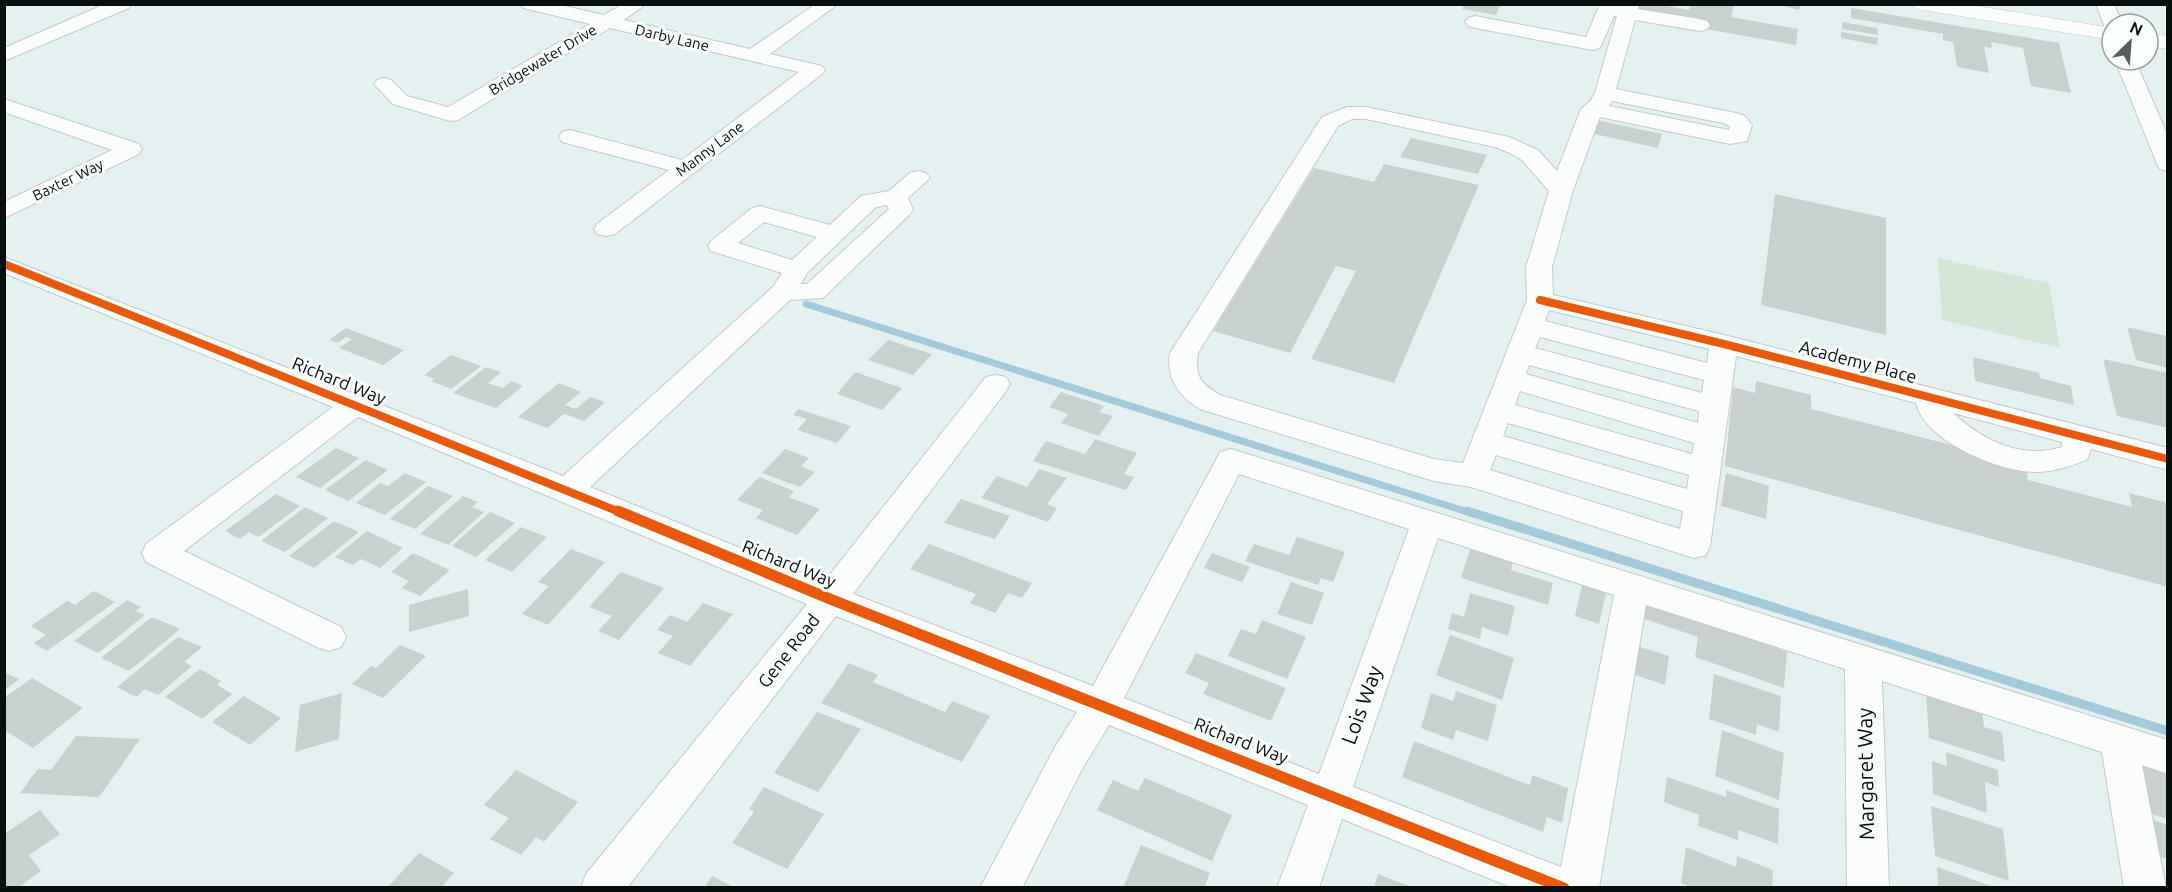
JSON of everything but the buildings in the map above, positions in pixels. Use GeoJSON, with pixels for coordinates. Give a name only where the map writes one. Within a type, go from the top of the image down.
{"type":"FeatureCollection","features":[{"type":"Feature","properties":{"kind":"main road"},"geometry":{"type":"LineString","coordinates":[[1922,4],[2100,32]]}},
{"type":"Feature","properties":{"kind":"main road"},"geometry":{"type":"LineString","coordinates":[[1977,4],[2100,22]]}},
{"type":"Feature","properties":{"kind":"street"},"geometry":{"type":"LineString","coordinates":[[4,55],[122,4]]}},
{"type":"Feature","properties":{"kind":"street","name":"Darby Lane"},"geometry":{"type":"LineString","coordinates":[[530,4],[815,70]]}},
{"type":"Feature","properties":{"kind":"street","name":"Bridgewater Drive"},"geometry":{"type":"LineString","coordinates":[[384,84],[400,100],[450,115],[637,4]]}},
{"type":"Feature","properties":{"kind":"street"},"geometry":{"type":"LineString","coordinates":[[753,56],[829,4]]}},
{"type":"Feature","properties":{"kind":"street"},"geometry":{"type":"LineString","coordinates":[[1475,22],[1593,44],[1616,7]]}},
{"type":"Feature","properties":{"kind":"street"},"geometry":{"type":"LineString","coordinates":[[1616,7],[1700,25]]}},
{"type":"Feature","properties":{"kind":"street"},"geometry":{"type":"LineString","coordinates":[[1473,476],[1525,339],[1539,267],[1561,190],[1599,101],[1616,7]]}},
{"type":"Feature","properties":{"kind":"street","name":"Manny Lane"},"geometry":{"type":"LineString","coordinates":[[606,229],[815,70]]}},
{"type":"Feature","properties":{"kind":"street"},"geometry":{"type":"LineString","coordinates":[[2130,72],[2168,164]]}},
{"type":"Feature","properties":{"kind":"street"},"geometry":{"type":"LineString","coordinates":[[1599,101],[1728,118],[1741,125],[1739,136],[1730,137],[1599,101]]}},
{"type":"Feature","properties":{"kind":"street","name":"Baxter Way"},"geometry":{"type":"LineString","coordinates":[[4,105],[131,149],[4,211]]}},
{"type":"Feature","properties":{"kind":"street"},"geometry":{"type":"LineString","coordinates":[[1561,190],[1530,155],[1501,142],[1366,113],[1352,112],[1337,116],[1330,122],[1184,353],[1181,370],[1186,383],[1196,394],[1210,402],[1434,470],[1473,476],[1694,546],[1724,344]]}},
{"type":"Feature","properties":{"kind":"street"},"geometry":{"type":"LineString","coordinates":[[570,137],[686,168]]}},
{"type":"Feature","properties":{"kind":"street"},"geometry":{"type":"LineString","coordinates":[[567,490],[783,292],[797,269],[869,201],[897,197],[918,178]]}},
{"type":"Feature","properties":{"kind":"street"},"geometry":{"type":"LineString","coordinates":[[783,292],[814,292],[901,210],[897,197]]}},
{"type":"Feature","properties":{"kind":"street"},"geometry":{"type":"LineString","coordinates":[[797,269],[720,246],[760,213],[835,234]]}},
{"type":"Feature","properties":{"kind":"street","name":"Richard Way"},"geometry":{"type":"LineString","coordinates":[[4,264],[567,490],[830,599],[1564,888]]}},
{"type":"Feature","properties":{"kind":"street"},"geometry":{"type":"LineString","coordinates":[[1525,339],[1720,375]]}},
{"type":"Feature","properties":{"kind":"street"},"geometry":{"type":"LineString","coordinates":[[1525,339],[1716,406]]}},
{"type":"Feature","properties":{"kind":"street"},"geometry":{"type":"LineString","coordinates":[[1525,339],[1710,437]]}},
{"type":"Feature","properties":{"kind":"street","name":"Academy Place"},"geometry":{"type":"LineString","coordinates":[[1525,339],[1724,344],[1932,398],[1930,405],[1941,421],[1960,436],[1984,449],[2011,458],[2038,463],[2061,461],[2076,453],[2078,436],[2168,459]]}},
{"type":"Feature","properties":{"kind":"street","name":"Gene Road"},"geometry":{"type":"LineString","coordinates":[[601,888],[830,599],[996,384]]}},
{"type":"Feature","properties":{"kind":"street"},"geometry":{"type":"LineString","coordinates":[[329,638],[158,553],[356,405]]}},
{"type":"Feature","properties":{"kind":"street"},"geometry":{"type":"LineString","coordinates":[[1498,410],[1706,469]]}},
{"type":"Feature","properties":{"kind":"street"},"geometry":{"type":"LineString","coordinates":[[1486,442],[1701,504]]}},
{"type":"Feature","properties":{"kind":"street"},"geometry":{"type":"LineString","coordinates":[[1000,888],[1068,759],[1101,705],[1231,460],[2168,757]]}},
{"type":"Feature","properties":{"kind":"street","name":"Lois Way"},"geometry":{"type":"LineString","coordinates":[[1298,888],[1427,523]]}},
{"type":"Feature","properties":{"kind":"street"},"geometry":{"type":"LineString","coordinates":[[1578,888],[1632,587]]}},
{"type":"Feature","properties":{"kind":"street","name":"Margaret Way"},"geometry":{"type":"LineString","coordinates":[[1863,660],[1868,888]]}},
{"type":"Feature","properties":{"kind":"street"},"geometry":{"type":"LineString","coordinates":[[2118,741],[2145,888]]}},
{"type":"Feature","properties":{"kind":"green space"},"geometry":{"type":"Polygon","coordinates":[[[1938,258],[2049,283],[2060,348],[1942,320],[1938,258]]]}},
{"type":"Feature","properties":{"kind":"waterway"},"geometry":{"type":"LineString","coordinates":[[806,304],[1471,513]]}},
{"type":"Feature","properties":{"kind":"waterway"},"geometry":{"type":"LineString","coordinates":[[1467,511],[2168,731]]}},
{"type":"Feature","properties":{"kind":"cycle path"},"geometry":{"type":"LineString","coordinates":[[4,264],[567,490],[830,599],[1564,888]]}},
{"type":"Feature","properties":{"kind":"cycle path"},"geometry":{"type":"LineString","coordinates":[[1540,300],[1724,344],[2168,459]]}}]}
